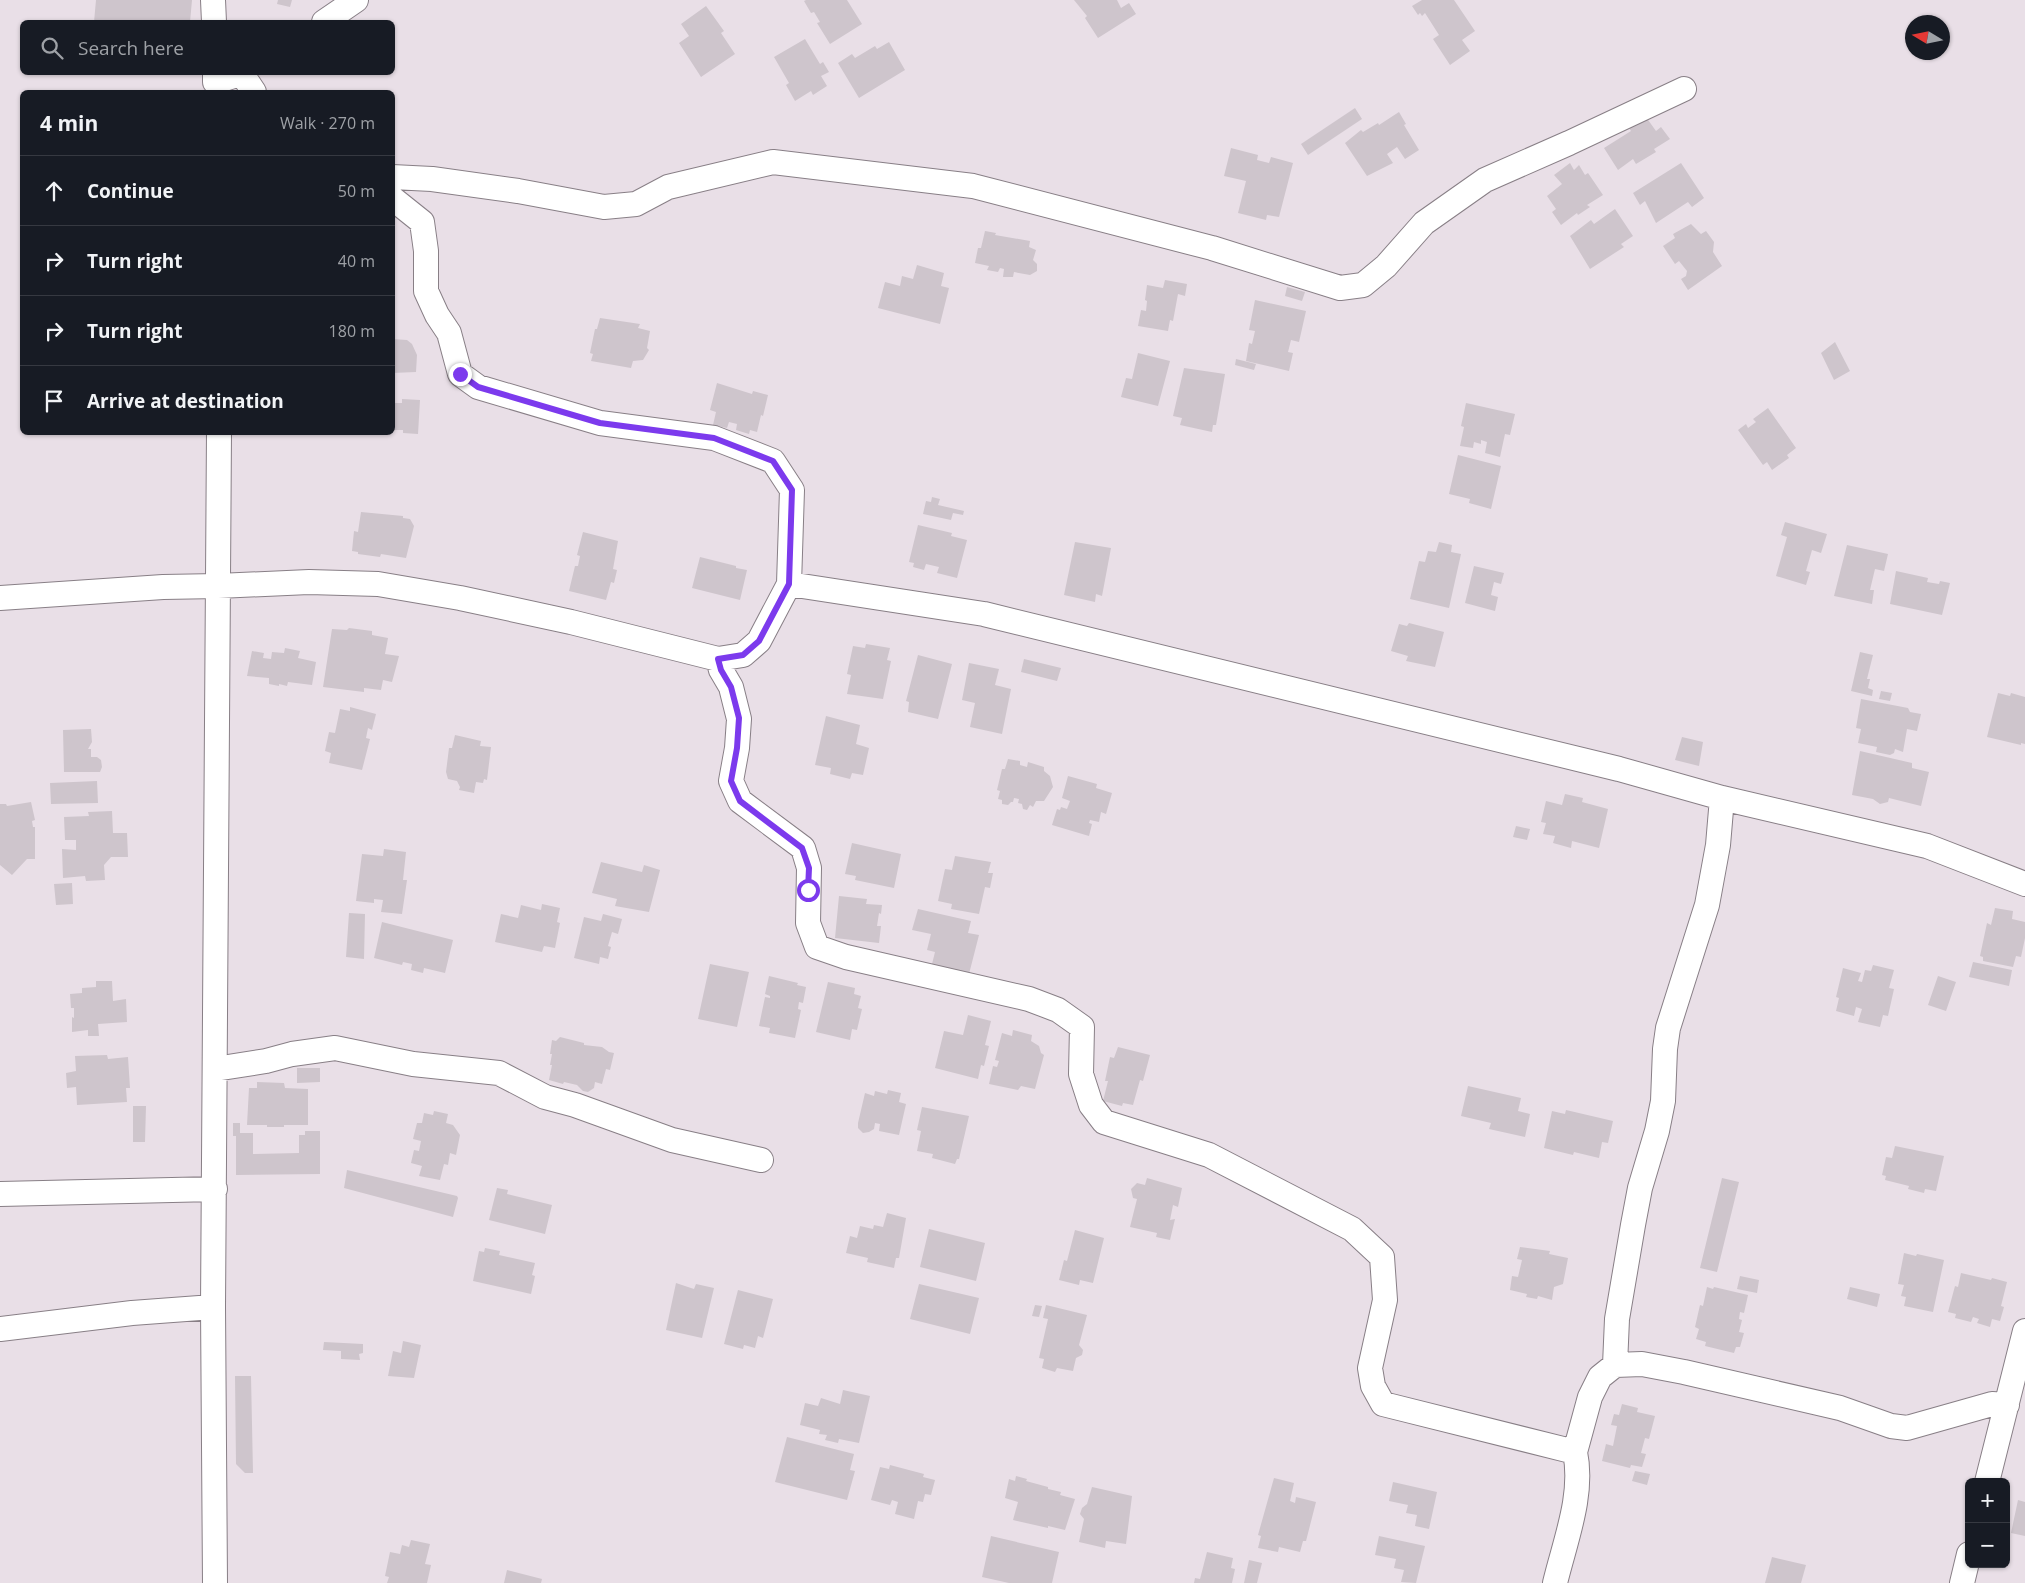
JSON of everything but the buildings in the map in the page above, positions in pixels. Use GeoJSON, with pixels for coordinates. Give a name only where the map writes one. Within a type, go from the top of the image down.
{"type":"FeatureCollection","features":[{"type":"Feature","properties":{"kind":"street"},"geometry":{"type":"LineString","coordinates":[[214,0],[214,20]]}},
{"type":"Feature","properties":{"kind":"street"},"geometry":{"type":"LineString","coordinates":[[327,20],[356,0]]}},
{"type":"Feature","properties":{"kind":"street"},"geometry":{"type":"LineString","coordinates":[[215,82],[248,80]]}},
{"type":"Feature","properties":{"kind":"street"},"geometry":{"type":"LineString","coordinates":[[395,177],[432,179],[604,207],[636,204],[668,187],[772,162],[782,163],[973,186],[1212,248],[1340,288],[1363,284],[1386,266],[1424,223],[1485,180],[1684,89]]}},
{"type":"Feature","properties":{"kind":"street"},"geometry":{"type":"LineString","coordinates":[[0,598],[163,586],[218,586],[309,582],[378,584],[460,598],[571,622],[718,659],[743,655],[759,641],[789,584],[792,490],[773,461],[714,438],[600,423],[478,387],[460,374],[449,333],[437,315],[426,291],[426,251],[422,222],[395,200]]}},
{"type":"Feature","properties":{"kind":"street"},"geometry":{"type":"LineString","coordinates":[[215,1583],[213,1308],[219,435]]}},
{"type":"Feature","properties":{"kind":"street"},"geometry":{"type":"LineString","coordinates":[[789,584],[984,614],[1610,766],[1722,798],[1928,846],[2025,884]]}},
{"type":"Feature","properties":{"kind":"street"},"geometry":{"type":"LineString","coordinates":[[718,659],[721,670],[731,687],[739,718],[737,748],[731,781],[740,801],[802,848],[809,868],[808,923],[817,946],[846,957],[1029,999],[1058,1010],[1082,1028],[1081,1074],[1091,1105],[1104,1122],[1209,1155],[1352,1229],[1382,1257],[1385,1300],[1370,1368],[1373,1386],[1383,1404],[1576,1452]]}},
{"type":"Feature","properties":{"kind":"street"},"geometry":{"type":"LineString","coordinates":[[1615,1365],[1617,1319],[1631,1235],[1640,1188],[1657,1131],[1663,1101],[1665,1049],[1668,1028],[1707,905],[1718,845],[1722,798]]}},
{"type":"Feature","properties":{"kind":"street"},"geometry":{"type":"LineString","coordinates":[[215,1069],[266,1061],[292,1054],[335,1048],[413,1064],[499,1074],[545,1097],[576,1104],[672,1140],[761,1160]]}},
{"type":"Feature","properties":{"kind":"street"},"geometry":{"type":"LineString","coordinates":[[0,1194],[215,1189]]}},
{"type":"Feature","properties":{"kind":"street"},"geometry":{"type":"LineString","coordinates":[[0,1330],[132,1313],[213,1308]]}},
{"type":"Feature","properties":{"kind":"street"},"geometry":{"type":"LineString","coordinates":[[1988,1478],[2025,1330]]}},
{"type":"Feature","properties":{"kind":"street"},"geometry":{"type":"LineString","coordinates":[[1556,1583],[1575,1501],[1579,1469],[1576,1452],[1590,1397],[1600,1377],[1615,1365],[1642,1364],[1684,1372],[1840,1408],[1890,1426],[1908,1428],[1992,1404],[2007,1405]]}},
{"type":"Feature","properties":{"kind":"street"},"geometry":{"type":"LineString","coordinates":[[1962,1583],[1966,1568]]}},
{"type":"Feature","properties":{"kind":"route"},"geometry":{"type":"LineString","coordinates":[[460,374],[478,387],[600,423],[714,438],[773,461],[792,490],[789,584],[768,620],[759,641],[743,655],[718,659],[721,670],[731,687],[739,718],[737,748],[731,781],[740,801],[802,848],[809,868],[808,890]]}}]}
